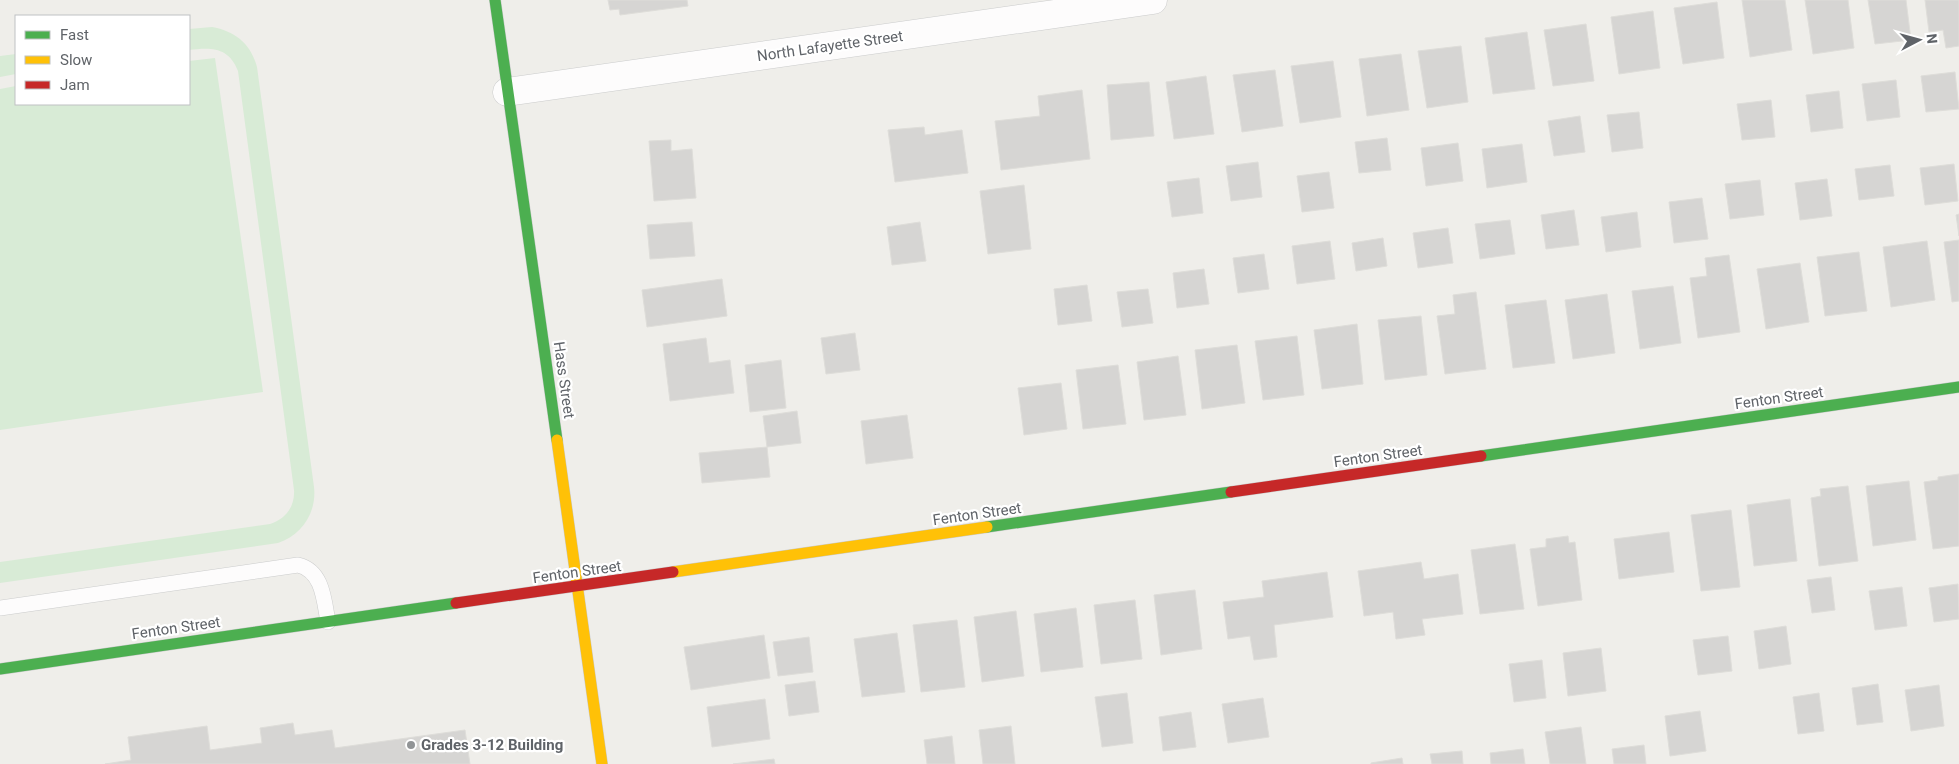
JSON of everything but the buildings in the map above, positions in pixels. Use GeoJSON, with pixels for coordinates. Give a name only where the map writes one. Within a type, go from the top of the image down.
{"type":"FeatureCollection","features":[{"type":"Feature","properties":{"kind":"street","name":"Hass Street"},"geometry":{"type":"LineString","coordinates":[[495,0],[602,764]]}},
{"type":"Feature","properties":{"kind":"street","name":"North Lafayette Street"},"geometry":{"type":"LineString","coordinates":[[507,92],[1153,0]]}},
{"type":"Feature","properties":{"kind":"street","name":"Fenton Street"},"geometry":{"type":"LineString","coordinates":[[0,668],[578,587],[1959,387]]}},
{"type":"Feature","properties":{"kind":"lane"},"geometry":{"type":"LineString","coordinates":[[0,608],[298,564],[308,567],[318,580],[328,622]]}},
{"type":"Feature","properties":{"kind":"green space"},"geometry":{"type":"Polygon","coordinates":[[[212,27],[235,35],[251,52],[257,67],[314,487],[313,505],[310,514],[301,528],[287,539],[278,543],[0,583],[0,562],[270,524],[285,515],[293,501],[294,490],[238,71],[230,57],[218,50],[190,50],[190,29],[212,27]]]}},
{"type":"Feature","properties":{"kind":"green space"},"geometry":{"type":"Polygon","coordinates":[[[15,54],[15,74],[0,77],[0,56],[15,54]]]}},
{"type":"Feature","properties":{"kind":"green space"},"geometry":{"type":"Polygon","coordinates":[[[215,58],[263,392],[0,430],[0,89],[15,86],[15,105],[190,105],[190,61],[215,58]]]}},
{"type":"Feature","properties":{"kind":"traffic: fast"},"geometry":{"type":"LineString","coordinates":[[495,0],[557,440]]}},
{"type":"Feature","properties":{"kind":"traffic: fast"},"geometry":{"type":"LineString","coordinates":[[1481,456],[1959,387]]}},
{"type":"Feature","properties":{"kind":"traffic: fast"},"geometry":{"type":"LineString","coordinates":[[987,527],[1231,492]]}},
{"type":"Feature","properties":{"kind":"traffic: fast"},"geometry":{"type":"LineString","coordinates":[[0,669],[456,603]]}},
{"type":"Feature","properties":{"kind":"traffic: slow"},"geometry":{"type":"LineString","coordinates":[[557,440],[602,764]]}},
{"type":"Feature","properties":{"kind":"traffic: slow"},"geometry":{"type":"LineString","coordinates":[[673,572],[987,527]]}},
{"type":"Feature","properties":{"kind":"traffic: jam"},"geometry":{"type":"LineString","coordinates":[[1231,492],[1481,456]]}},
{"type":"Feature","properties":{"kind":"traffic: jam"},"geometry":{"type":"LineString","coordinates":[[456,603],[673,572]]}},
{"type":"Feature","properties":{"kind":"place","name":"Grades 3-12 Building"},"geometry":{"type":"Point","coordinates":[411,745]}}]}
